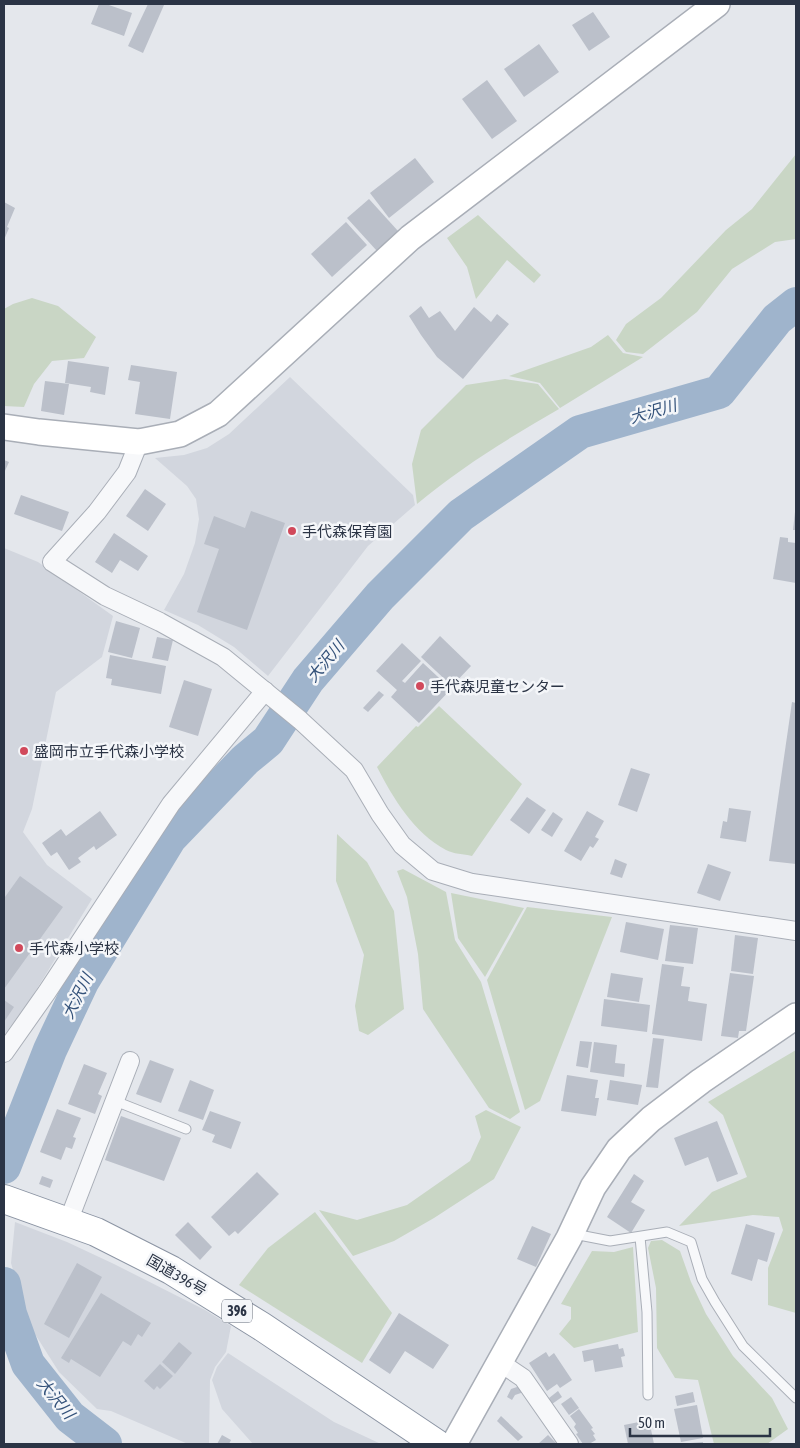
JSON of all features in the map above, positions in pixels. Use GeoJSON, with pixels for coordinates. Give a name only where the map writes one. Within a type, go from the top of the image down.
{"type":"FeatureCollection","features":[{"type":"Feature","properties":{"kind":"highway","name":"国道396号"},"geometry":{"type":"LineString","coordinates":[[13,1202],[96,1232],[171,1270],[261,1326],[436,1444]]}},
{"type":"Feature","properties":{"kind":"street"},"geometry":{"type":"LineString","coordinates":[[4,427],[139,442],[180,434],[218,414],[410,238],[717,4]]}},
{"type":"Feature","properties":{"kind":"street"},"geometry":{"type":"LineString","coordinates":[[139,442],[127,472],[97,512],[52,562],[105,596],[160,622],[223,657],[300,720],[354,770],[380,814],[402,844],[433,871],[472,883],[796,931]]}},
{"type":"Feature","properties":{"kind":"street"},"geometry":{"type":"LineString","coordinates":[[4,1053],[47,992],[171,804],[268,694]]}},
{"type":"Feature","properties":{"kind":"street"},"geometry":{"type":"LineString","coordinates":[[454,1444],[501,1363],[571,1233],[593,1187],[619,1149],[651,1119],[701,1081],[796,1016]]}},
{"type":"Feature","properties":{"kind":"street"},"geometry":{"type":"LineString","coordinates":[[68,1222],[130,1061]]}},
{"type":"Feature","properties":{"kind":"street"},"geometry":{"type":"LineString","coordinates":[[501,1363],[523,1378],[569,1444]]}},
{"type":"Feature","properties":{"kind":"lane"},"geometry":{"type":"LineString","coordinates":[[115,1101],[186,1129]]}},
{"type":"Feature","properties":{"kind":"lane"},"geometry":{"type":"LineString","coordinates":[[571,1233],[610,1242],[667,1232],[691,1242],[702,1279],[743,1346],[796,1398]]}},
{"type":"Feature","properties":{"kind":"lane"},"geometry":{"type":"LineString","coordinates":[[640,1237],[648,1312],[648,1395]]}},
{"type":"Feature","properties":{"kind":"shaded area","name":"手代森保育園"},"geometry":{"type":"Polygon","coordinates":[[[290,377],[413,495],[415,505],[368,546],[268,676],[234,647],[198,625],[164,610],[184,574],[195,543],[199,519],[196,499],[187,486],[155,458],[184,455],[207,448],[229,434],[290,377]]]}},
{"type":"Feature","properties":{"kind":"shaded area","name":"盛岡市立手代森小学校"},"geometry":{"type":"Polygon","coordinates":[[[4,548],[38,562],[113,616],[102,657],[56,692],[32,809],[23,832],[47,865],[92,899],[30,1000],[4,1035],[4,548]]]}},
{"type":"Feature","properties":{"kind":"shaded area"},"geometry":{"type":"Polygon","coordinates":[[[15,1222],[67,1242],[114,1264],[205,1310],[231,1326],[226,1352],[215,1367],[210,1380],[209,1444],[188,1444],[111,1411],[97,1409],[59,1372],[28,1323],[11,1263],[15,1222]]]}},
{"type":"Feature","properties":{"kind":"shaded area"},"geometry":{"type":"Polygon","coordinates":[[[228,1353],[334,1422],[381,1444],[253,1444],[222,1409],[212,1380],[217,1367],[228,1353]]]}},
{"type":"Feature","properties":{"kind":"green space"},"geometry":{"type":"Polygon","coordinates":[[[796,154],[796,239],[775,242],[732,269],[697,312],[643,354],[626,352],[616,340],[626,324],[661,298],[726,230],[752,209],[796,154]]]}},
{"type":"Feature","properties":{"kind":"green space"},"geometry":{"type":"Polygon","coordinates":[[[478,215],[541,275],[534,283],[507,260],[476,299],[467,267],[447,238],[478,215]]]}},
{"type":"Feature","properties":{"kind":"green space"},"geometry":{"type":"Polygon","coordinates":[[[32,298],[58,306],[96,337],[84,358],[52,361],[34,384],[24,407],[4,406],[4,309],[32,298]]]}},
{"type":"Feature","properties":{"kind":"green space"},"geometry":{"type":"Polygon","coordinates":[[[608,335],[623,353],[643,357],[560,408],[540,383],[509,376],[591,347],[608,335]]]}},
{"type":"Feature","properties":{"kind":"green space"},"geometry":{"type":"Polygon","coordinates":[[[505,379],[538,384],[559,409],[486,453],[417,504],[412,464],[421,430],[466,385],[505,379]]]}},
{"type":"Feature","properties":{"kind":"green space"},"geometry":{"type":"Polygon","coordinates":[[[439,706],[522,784],[472,856],[449,851],[424,834],[397,802],[377,767],[416,726],[418,727],[439,706]]]}},
{"type":"Feature","properties":{"kind":"green space"},"geometry":{"type":"Polygon","coordinates":[[[337,834],[367,862],[394,911],[404,1009],[368,1035],[359,1031],[355,1006],[364,955],[336,881],[337,834]]]}},
{"type":"Feature","properties":{"kind":"green space"},"geometry":{"type":"Polygon","coordinates":[[[403,869],[446,892],[455,940],[481,982],[520,1112],[510,1119],[489,1108],[423,1009],[418,954],[407,897],[397,871],[403,869]]]}},
{"type":"Feature","properties":{"kind":"green space"},"geometry":{"type":"Polygon","coordinates":[[[451,893],[524,908],[485,977],[458,938],[451,893]]]}},
{"type":"Feature","properties":{"kind":"green space"},"geometry":{"type":"Polygon","coordinates":[[[527,907],[612,917],[540,1101],[525,1110],[487,980],[527,907]]]}},
{"type":"Feature","properties":{"kind":"green space"},"geometry":{"type":"Polygon","coordinates":[[[796,1050],[796,1313],[768,1305],[768,1268],[783,1230],[779,1217],[753,1215],[679,1226],[712,1192],[747,1177],[723,1115],[708,1102],[796,1050]]]}},
{"type":"Feature","properties":{"kind":"green space"},"geometry":{"type":"Polygon","coordinates":[[[486,1110],[521,1127],[494,1179],[434,1218],[394,1241],[353,1256],[319,1210],[357,1220],[407,1205],[470,1161],[481,1137],[475,1116],[486,1110]]]}},
{"type":"Feature","properties":{"kind":"green space"},"geometry":{"type":"Polygon","coordinates":[[[315,1212],[392,1313],[362,1363],[239,1285],[268,1248],[315,1212]]]}},
{"type":"Feature","properties":{"kind":"green space"},"geometry":{"type":"Polygon","coordinates":[[[662,1240],[680,1251],[691,1282],[706,1314],[733,1356],[772,1398],[788,1429],[767,1444],[714,1444],[698,1380],[675,1378],[657,1348],[656,1288],[648,1248],[651,1241],[662,1240]]]}},
{"type":"Feature","properties":{"kind":"green space"},"geometry":{"type":"Polygon","coordinates":[[[633,1247],[638,1332],[574,1348],[559,1334],[571,1319],[571,1307],[561,1304],[592,1251],[614,1252],[633,1247]]]}},
{"type":"Feature","properties":{"kind":"building"},"geometry":{"type":"Polygon","coordinates":[[[99,4],[106,4],[132,13],[124,36],[91,24],[99,4]]]}},
{"type":"Feature","properties":{"kind":"building"},"geometry":{"type":"Polygon","coordinates":[[[148,4],[164,5],[143,53],[128,46],[148,4]]]}},
{"type":"Feature","properties":{"kind":"building"},"geometry":{"type":"Polygon","coordinates":[[[593,12],[610,37],[589,51],[572,25],[593,12]]]}},
{"type":"Feature","properties":{"kind":"building"},"geometry":{"type":"Polygon","coordinates":[[[539,44],[559,72],[524,97],[504,69],[539,44]]]}},
{"type":"Feature","properties":{"kind":"building"},"geometry":{"type":"Polygon","coordinates":[[[487,80],[517,121],[492,139],[462,99],[487,80]]]}},
{"type":"Feature","properties":{"kind":"building"},"geometry":{"type":"Polygon","coordinates":[[[415,158],[434,182],[389,218],[370,193],[415,158]]]}},
{"type":"Feature","properties":{"kind":"building"},"geometry":{"type":"Polygon","coordinates":[[[369,199],[398,231],[377,251],[347,218],[369,199]]]}},
{"type":"Feature","properties":{"kind":"building"},"geometry":{"type":"Polygon","coordinates":[[[4,202],[15,208],[4,240],[4,202]]]}},
{"type":"Feature","properties":{"kind":"building"},"geometry":{"type":"Polygon","coordinates":[[[346,222],[367,245],[332,277],[311,254],[346,222]]]}},
{"type":"Feature","properties":{"kind":"building"},"geometry":{"type":"Polygon","coordinates":[[[421,306],[429,318],[440,311],[455,331],[474,307],[491,322],[497,314],[509,324],[463,379],[437,357],[409,316],[421,306]]]}},
{"type":"Feature","properties":{"kind":"building"},"geometry":{"type":"Polygon","coordinates":[[[68,361],[109,367],[105,395],[90,392],[91,387],[65,383],[68,361]]]}},
{"type":"Feature","properties":{"kind":"building"},"geometry":{"type":"Polygon","coordinates":[[[131,365],[177,372],[170,419],[135,414],[140,382],[128,380],[131,365]]]}},
{"type":"Feature","properties":{"kind":"building"},"geometry":{"type":"Polygon","coordinates":[[[45,381],[69,384],[64,415],[41,411],[45,381]]]}},
{"type":"Feature","properties":{"kind":"building"},"geometry":{"type":"Polygon","coordinates":[[[4,460],[9,462],[4,473],[4,460]]]}},
{"type":"Feature","properties":{"kind":"building"},"geometry":{"type":"Polygon","coordinates":[[[145,489],[166,504],[148,531],[126,516],[145,489]]]}},
{"type":"Feature","properties":{"kind":"building"},"geometry":{"type":"Polygon","coordinates":[[[21,495],[69,512],[62,531],[14,514],[21,495]]]}},
{"type":"Feature","properties":{"kind":"building","name":"手代森保育園"},"geometry":{"type":"Polygon","coordinates":[[[251,511],[285,523],[247,630],[197,612],[219,549],[204,544],[214,516],[245,528],[251,511]]]}},
{"type":"Feature","properties":{"kind":"building"},"geometry":{"type":"Polygon","coordinates":[[[795,512],[796,530],[793,530],[795,512]]]}},
{"type":"Feature","properties":{"kind":"building"},"geometry":{"type":"Polygon","coordinates":[[[114,533],[148,556],[138,571],[120,560],[112,573],[95,562],[114,533]]]}},
{"type":"Feature","properties":{"kind":"building"},"geometry":{"type":"Polygon","coordinates":[[[780,537],[788,538],[788,542],[796,543],[796,583],[773,579],[780,537]]]}},
{"type":"Feature","properties":{"kind":"building"},"geometry":{"type":"Polygon","coordinates":[[[116,621],[140,628],[132,658],[108,652],[116,621]]]}},
{"type":"Feature","properties":{"kind":"building"},"geometry":{"type":"Polygon","coordinates":[[[440,636],[471,666],[452,686],[421,657],[440,636]]]}},
{"type":"Feature","properties":{"kind":"building"},"geometry":{"type":"Polygon","coordinates":[[[157,637],[173,640],[168,661],[152,658],[157,637]]]}},
{"type":"Feature","properties":{"kind":"building","name":"手代森児童センター"},"geometry":{"type":"Polygon","coordinates":[[[402,643],[421,661],[402,681],[405,683],[423,663],[451,689],[419,723],[391,697],[397,690],[376,671],[402,643]]]}},
{"type":"Feature","properties":{"kind":"building"},"geometry":{"type":"Polygon","coordinates":[[[110,655],[166,666],[161,694],[111,685],[112,679],[106,678],[110,655]]]}},
{"type":"Feature","properties":{"kind":"building"},"geometry":{"type":"Polygon","coordinates":[[[184,680],[212,689],[198,736],[169,727],[184,680]]]}},
{"type":"Feature","properties":{"kind":"building"},"geometry":{"type":"Polygon","coordinates":[[[379,691],[384,695],[368,712],[363,708],[379,691]]]}},
{"type":"Feature","properties":{"kind":"building"},"geometry":{"type":"Polygon","coordinates":[[[792,702],[796,703],[796,864],[769,861],[792,702]]]}},
{"type":"Feature","properties":{"kind":"building"},"geometry":{"type":"Polygon","coordinates":[[[631,768],[650,774],[637,812],[618,805],[631,768]]]}},
{"type":"Feature","properties":{"kind":"building"},"geometry":{"type":"Polygon","coordinates":[[[527,797],[546,810],[529,834],[510,820],[527,797]]]}},
{"type":"Feature","properties":{"kind":"building"},"geometry":{"type":"Polygon","coordinates":[[[729,808],[751,811],[746,842],[720,838],[723,821],[727,822],[729,808]]]}},
{"type":"Feature","properties":{"kind":"building"},"geometry":{"type":"Polygon","coordinates":[[[100,811],[117,835],[96,850],[94,846],[78,858],[81,862],[69,870],[57,852],[51,856],[42,843],[61,829],[66,836],[100,811]]]}},
{"type":"Feature","properties":{"kind":"building"},"geometry":{"type":"Polygon","coordinates":[[[587,811],[604,821],[595,837],[599,839],[593,848],[590,846],[581,861],[564,851],[587,811]]]}},
{"type":"Feature","properties":{"kind":"building"},"geometry":{"type":"Polygon","coordinates":[[[553,812],[563,819],[552,837],[541,830],[553,812]]]}},
{"type":"Feature","properties":{"kind":"building"},"geometry":{"type":"Polygon","coordinates":[[[615,859],[627,864],[622,878],[610,874],[615,859]]]}},
{"type":"Feature","properties":{"kind":"building"},"geometry":{"type":"Polygon","coordinates":[[[708,864],[731,872],[720,901],[697,893],[708,864]]]}},
{"type":"Feature","properties":{"kind":"building","name":"手代森小学校"},"geometry":{"type":"Polygon","coordinates":[[[20,876],[63,907],[4,989],[4,896],[20,876]]]}},
{"type":"Feature","properties":{"kind":"building"},"geometry":{"type":"Polygon","coordinates":[[[626,922],[664,929],[658,960],[620,952],[626,922]]]}},
{"type":"Feature","properties":{"kind":"building"},"geometry":{"type":"Polygon","coordinates":[[[670,925],[698,928],[693,964],[665,961],[670,925]]]}},
{"type":"Feature","properties":{"kind":"building"},"geometry":{"type":"Polygon","coordinates":[[[735,935],[758,938],[753,974],[731,971],[735,935]]]}},
{"type":"Feature","properties":{"kind":"building"},"geometry":{"type":"Polygon","coordinates":[[[662,964],[684,967],[681,986],[690,987],[688,1001],[707,1004],[702,1041],[652,1034],[662,964]]]}},
{"type":"Feature","properties":{"kind":"building"},"geometry":{"type":"Polygon","coordinates":[[[611,973],[643,978],[639,1002],[607,997],[611,973]]]}},
{"type":"Feature","properties":{"kind":"building"},"geometry":{"type":"Polygon","coordinates":[[[730,973],[754,976],[746,1031],[739,1031],[738,1038],[721,1036],[730,973]]]}},
{"type":"Feature","properties":{"kind":"building"},"geometry":{"type":"Polygon","coordinates":[[[604,999],[650,1005],[647,1032],[601,1026],[604,999]]]}},
{"type":"Feature","properties":{"kind":"building"},"geometry":{"type":"Polygon","coordinates":[[[4,1000],[14,1007],[4,1022],[4,1000]]]}},
{"type":"Feature","properties":{"kind":"building"},"geometry":{"type":"Polygon","coordinates":[[[653,1038],[664,1039],[658,1088],[646,1087],[653,1038]]]}},
{"type":"Feature","properties":{"kind":"building"},"geometry":{"type":"Polygon","coordinates":[[[580,1041],[592,1042],[588,1068],[576,1066],[580,1041]]]}},
{"type":"Feature","properties":{"kind":"building"},"geometry":{"type":"Polygon","coordinates":[[[594,1042],[617,1045],[615,1063],[625,1064],[624,1077],[590,1072],[594,1042]]]}},
{"type":"Feature","properties":{"kind":"building"},"geometry":{"type":"Polygon","coordinates":[[[150,1060],[174,1069],[161,1103],[136,1094],[150,1060]]]}},
{"type":"Feature","properties":{"kind":"building"},"geometry":{"type":"Polygon","coordinates":[[[84,1064],[107,1073],[98,1094],[102,1096],[95,1114],[68,1104],[84,1064]]]}},
{"type":"Feature","properties":{"kind":"building"},"geometry":{"type":"Polygon","coordinates":[[[567,1075],[598,1080],[595,1098],[599,1098],[596,1116],[561,1111],[567,1075]]]}},
{"type":"Feature","properties":{"kind":"building"},"geometry":{"type":"Polygon","coordinates":[[[190,1080],[214,1090],[203,1120],[178,1111],[190,1080]]]}},
{"type":"Feature","properties":{"kind":"building"},"geometry":{"type":"Polygon","coordinates":[[[610,1080],[642,1085],[638,1105],[607,1100],[610,1080]]]}},
{"type":"Feature","properties":{"kind":"building"},"geometry":{"type":"Polygon","coordinates":[[[57,1109],[81,1118],[73,1137],[76,1138],[72,1149],[66,1147],[61,1160],[40,1152],[57,1109]]]}},
{"type":"Feature","properties":{"kind":"building"},"geometry":{"type":"Polygon","coordinates":[[[210,1111],[241,1122],[231,1149],[212,1142],[215,1135],[202,1130],[210,1111]]]}},
{"type":"Feature","properties":{"kind":"building"},"geometry":{"type":"Polygon","coordinates":[[[121,1116],[181,1138],[164,1181],[105,1160],[121,1116]]]}},
{"type":"Feature","properties":{"kind":"building"},"geometry":{"type":"Polygon","coordinates":[[[717,1121],[738,1174],[717,1182],[708,1157],[685,1166],[674,1138],[717,1121]]]}},
{"type":"Feature","properties":{"kind":"building"},"geometry":{"type":"Polygon","coordinates":[[[257,1172],[279,1194],[238,1234],[235,1231],[229,1236],[211,1217],[257,1172]]]}},
{"type":"Feature","properties":{"kind":"building"},"geometry":{"type":"Polygon","coordinates":[[[634,1174],[644,1181],[631,1202],[645,1210],[631,1233],[607,1217],[634,1174]]]}},
{"type":"Feature","properties":{"kind":"building"},"geometry":{"type":"Polygon","coordinates":[[[42,1176],[53,1180],[50,1188],[39,1184],[42,1176]]]}},
{"type":"Feature","properties":{"kind":"building"},"geometry":{"type":"Polygon","coordinates":[[[188,1222],[212,1247],[200,1260],[175,1235],[188,1222]]]}},
{"type":"Feature","properties":{"kind":"building"},"geometry":{"type":"Polygon","coordinates":[[[746,1224],[775,1233],[767,1262],[758,1259],[752,1281],[731,1274],[746,1224]]]}},
{"type":"Feature","properties":{"kind":"building"},"geometry":{"type":"Polygon","coordinates":[[[532,1226],[551,1234],[536,1267],[517,1259],[532,1226]]]}},
{"type":"Feature","properties":{"kind":"building"},"geometry":{"type":"Polygon","coordinates":[[[77,1263],[102,1277],[69,1338],[44,1324],[77,1263]]]}},
{"type":"Feature","properties":{"kind":"building"},"geometry":{"type":"Polygon","coordinates":[[[101,1293],[151,1323],[142,1337],[138,1334],[131,1346],[123,1341],[100,1377],[71,1359],[69,1363],[61,1358],[101,1293]]]}},
{"type":"Feature","properties":{"kind":"building"},"geometry":{"type":"Polygon","coordinates":[[[399,1313],[449,1345],[433,1369],[405,1351],[390,1374],[369,1360],[399,1313]]]}},
{"type":"Feature","properties":{"kind":"building"},"geometry":{"type":"Polygon","coordinates":[[[179,1342],[192,1353],[175,1374],[162,1362],[179,1342]]]}},
{"type":"Feature","properties":{"kind":"building"},"geometry":{"type":"Polygon","coordinates":[[[618,1344],[619,1349],[623,1348],[625,1356],[621,1357],[623,1367],[595,1372],[593,1360],[584,1362],[582,1351],[618,1344]]]}},
{"type":"Feature","properties":{"kind":"building"},"geometry":{"type":"Polygon","coordinates":[[[546,1352],[549,1357],[554,1353],[572,1380],[560,1388],[557,1384],[547,1391],[529,1363],[546,1352]]]}},
{"type":"Feature","properties":{"kind":"building"},"geometry":{"type":"Polygon","coordinates":[[[160,1364],[173,1376],[160,1389],[157,1386],[154,1390],[144,1381],[160,1364]]]}},
{"type":"Feature","properties":{"kind":"building"},"geometry":{"type":"Polygon","coordinates":[[[523,1385],[524,1392],[515,1395],[512,1400],[507,1397],[511,1389],[523,1385]]]}},
{"type":"Feature","properties":{"kind":"building"},"geometry":{"type":"Polygon","coordinates":[[[558,1391],[562,1397],[552,1404],[549,1398],[558,1391]]]}},
{"type":"Feature","properties":{"kind":"building"},"geometry":{"type":"Polygon","coordinates":[[[693,1392],[695,1402],[677,1406],[675,1396],[693,1392]]]}},
{"type":"Feature","properties":{"kind":"building"},"geometry":{"type":"Polygon","coordinates":[[[571,1397],[579,1408],[569,1415],[561,1404],[571,1397]]]}},
{"type":"Feature","properties":{"kind":"building"},"geometry":{"type":"Polygon","coordinates":[[[697,1405],[703,1438],[681,1442],[674,1409],[697,1405]]]}},
{"type":"Feature","properties":{"kind":"building"},"geometry":{"type":"Polygon","coordinates":[[[579,1409],[593,1428],[591,1429],[595,1434],[593,1435],[596,1440],[589,1444],[583,1444],[576,1434],[578,1433],[574,1427],[576,1424],[570,1416],[579,1409]]]}},
{"type":"Feature","properties":{"kind":"building"},"geometry":{"type":"Polygon","coordinates":[[[501,1416],[523,1437],[518,1441],[497,1421],[501,1416]]]}},
{"type":"Feature","properties":{"kind":"building"},"geometry":{"type":"Polygon","coordinates":[[[649,1420],[654,1444],[628,1444],[624,1425],[649,1420]]]}},
{"type":"Feature","properties":{"kind":"building"},"geometry":{"type":"Polygon","coordinates":[[[222,1435],[231,1440],[229,1444],[217,1444],[222,1435]]]}},
{"type":"Feature","properties":{"kind":"building"},"geometry":{"type":"Polygon","coordinates":[[[548,1435],[557,1444],[538,1444],[548,1435]]]}},
{"type":"Feature","properties":{"kind":"building"},"geometry":{"type":"Polygon","coordinates":[[[703,1442],[703,1444],[690,1444],[690,1443],[703,1442]]]}},
{"type":"Feature","properties":{"kind":"waterway","name":"大沢川"},"geometry":{"type":"LineString","coordinates":[[4,1167],[50,1050],[82,982],[170,838],[245,760],[268,741],[308,680],[380,596],[461,515],[580,432],[719,392],[777,319],[796,304]]}},
{"type":"Feature","properties":{"kind":"waterway","name":"大沢川"},"geometry":{"type":"LineString","coordinates":[[4,1284],[10,1314],[28,1364],[70,1417],[105,1444]]}},
{"type":"Feature","properties":{"kind":"place","name":"手代森保育園"},"geometry":{"type":"Point","coordinates":[292,531]}},
{"type":"Feature","properties":{"kind":"place","name":"手代森児童センター"},"geometry":{"type":"Point","coordinates":[420,686]}},
{"type":"Feature","properties":{"kind":"place","name":"盛岡市立手代森小学校"},"geometry":{"type":"Point","coordinates":[24,751]}},
{"type":"Feature","properties":{"kind":"place","name":"手代森小学校"},"geometry":{"type":"Point","coordinates":[19,948]}}]}
